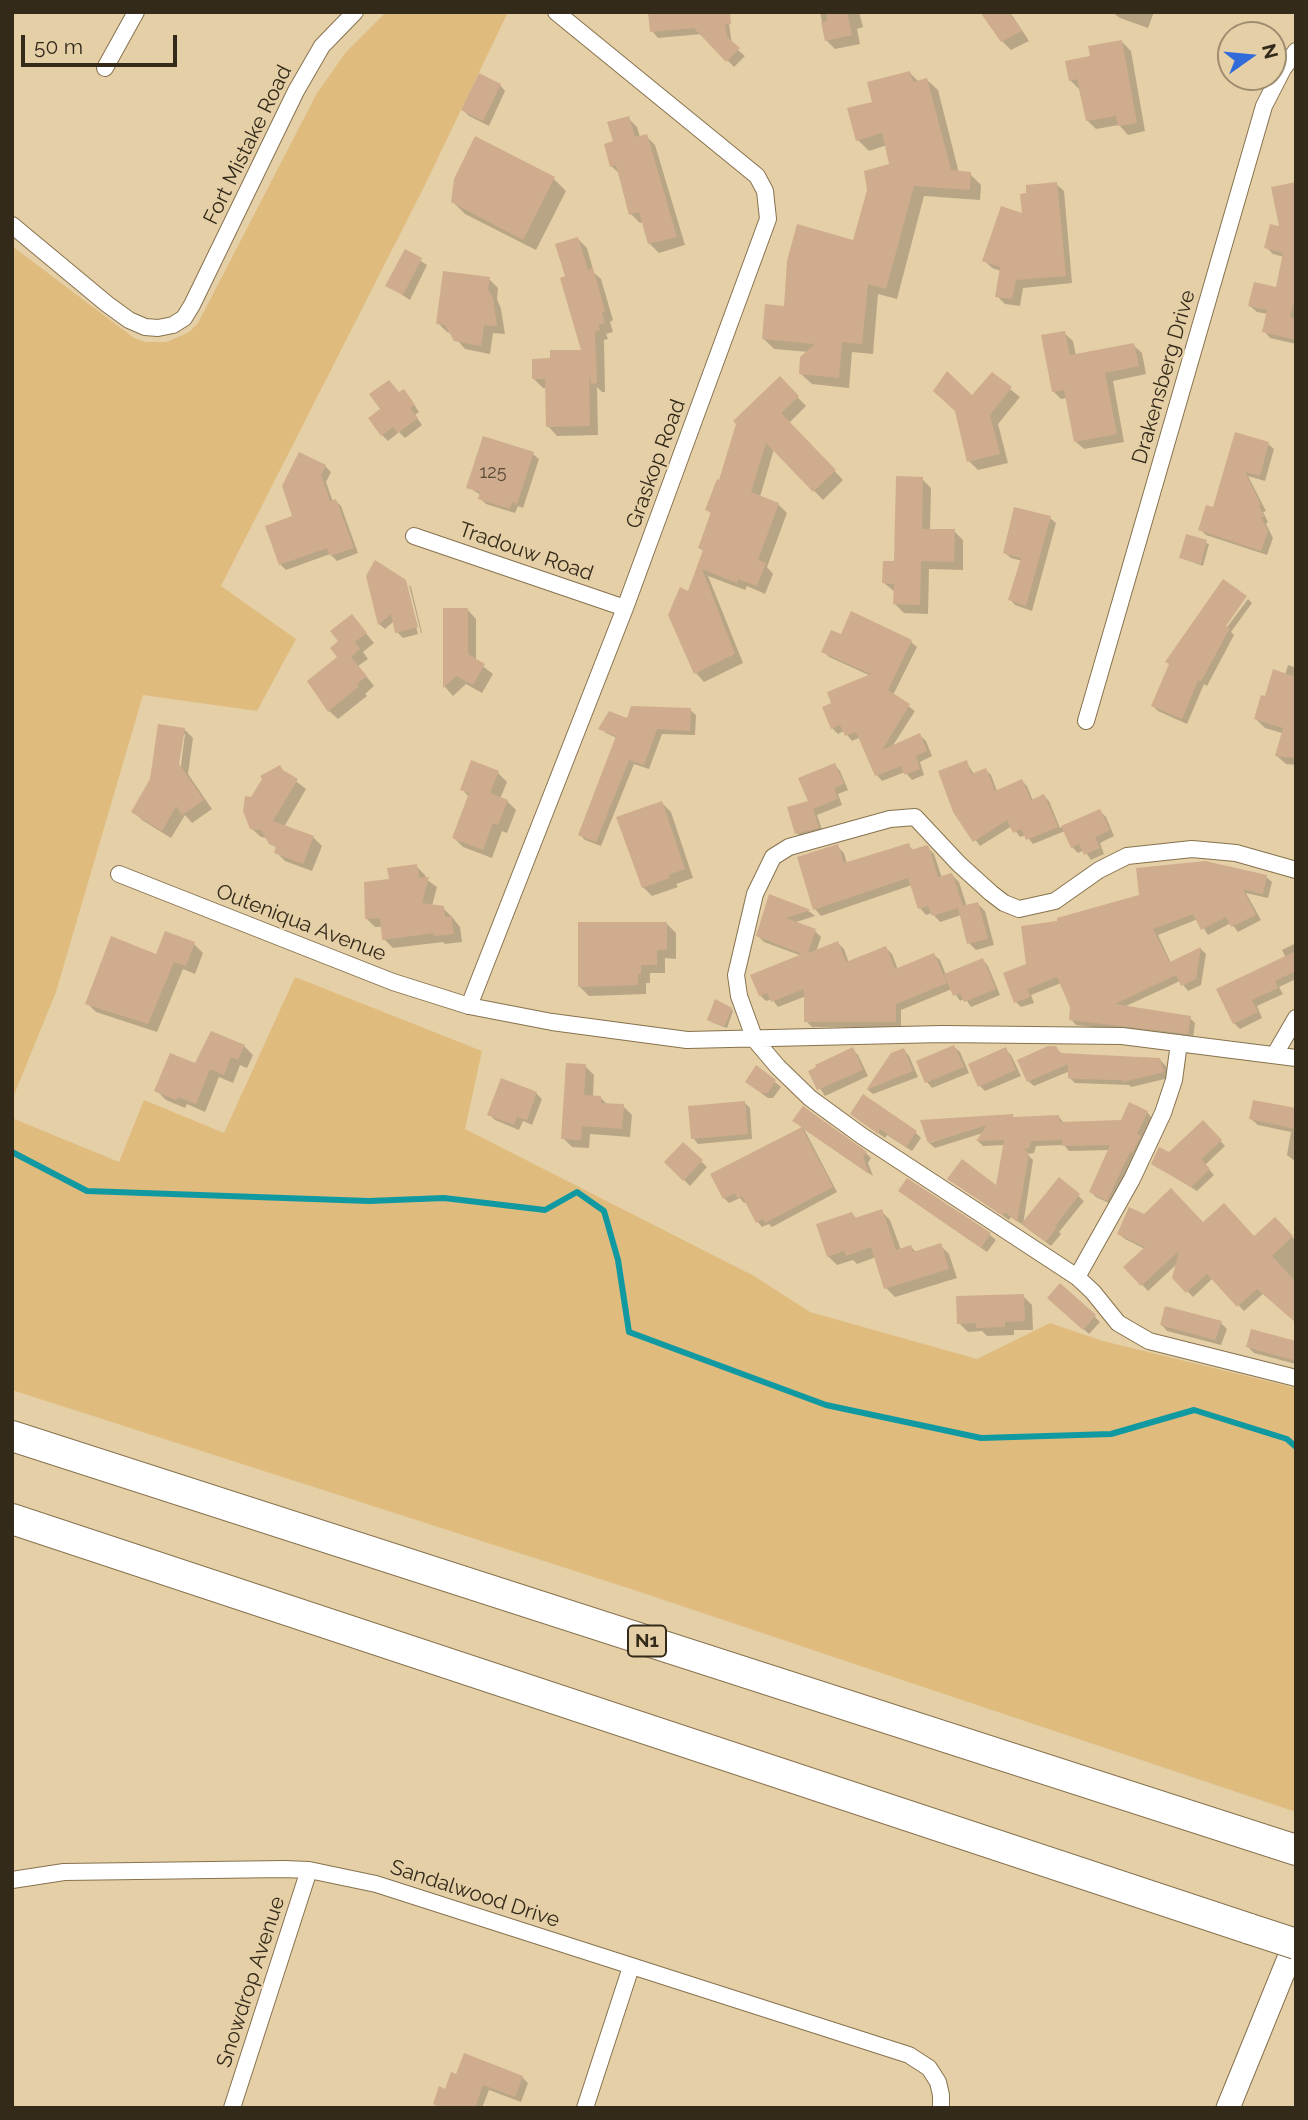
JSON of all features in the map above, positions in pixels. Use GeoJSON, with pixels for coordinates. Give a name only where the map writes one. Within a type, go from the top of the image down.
{"type":"FeatureCollection","features":[{"type":"Feature","properties":{"kind":"highway","name":"N1"},"geometry":{"type":"LineString","coordinates":[[12,1436],[1289,1848]]}},
{"type":"Feature","properties":{"kind":"highway"},"geometry":{"type":"LineString","coordinates":[[12,1518],[1296,1942]]}},
{"type":"Feature","properties":{"kind":"street"},"geometry":{"type":"LineString","coordinates":[[105,68],[136,12]]}},
{"type":"Feature","properties":{"kind":"street","name":"Fort Mistake Road"},"geometry":{"type":"LineString","coordinates":[[12,225],[129,320],[145,327],[173,325],[184,318],[192,305],[296,90],[322,46],[355,12]]}},
{"type":"Feature","properties":{"kind":"street","name":"Graskop Road"},"geometry":{"type":"LineString","coordinates":[[469,1006],[625,608],[768,219],[768,201],[757,176],[556,12]]}},
{"type":"Feature","properties":{"kind":"street","name":"Drakensberg Drive"},"geometry":{"type":"LineString","coordinates":[[1086,721],[1264,106],[1283,69],[1296,51]]}},
{"type":"Feature","properties":{"kind":"street","name":"Tradouw Road"},"geometry":{"type":"LineString","coordinates":[[414,536],[625,608]]}},
{"type":"Feature","properties":{"kind":"street"},"geometry":{"type":"LineString","coordinates":[[1296,870],[1236,853],[1192,849],[1140,854],[1113,862],[1055,901],[1019,909],[1004,904],[991,893],[915,817],[890,819],[789,847],[773,857],[755,894],[737,965],[739,996],[755,1040],[810,1098],[862,1136],[1077,1277],[1118,1323],[1149,1340],[1296,1378]]}},
{"type":"Feature","properties":{"kind":"street","name":"Outeniqua Avenue"},"geometry":{"type":"LineString","coordinates":[[118,874],[393,982],[469,1006],[552,1023],[687,1040],[1040,1034],[1122,1036],[1296,1058]]}},
{"type":"Feature","properties":{"kind":"street"},"geometry":{"type":"LineString","coordinates":[[1275,1054],[1296,1018]]}},
{"type":"Feature","properties":{"kind":"street"},"geometry":{"type":"LineString","coordinates":[[1077,1277],[1132,1179],[1163,1114],[1174,1080],[1179,1043]]}},
{"type":"Feature","properties":{"kind":"street","name":"Sandalwood Drive"},"geometry":{"type":"LineString","coordinates":[[12,1880],[64,1872],[309,1870],[376,1884],[909,2054],[929,2068],[941,2095],[941,2108]]}},
{"type":"Feature","properties":{"kind":"street","name":"Snowdrop Avenue"},"geometry":{"type":"LineString","coordinates":[[232,2108],[309,1870]]}},
{"type":"Feature","properties":{"kind":"street"},"geometry":{"type":"LineString","coordinates":[[1228,2108],[1296,1942]]}},
{"type":"Feature","properties":{"kind":"street"},"geometry":{"type":"LineString","coordinates":[[585,2108],[631,1967]]}},
{"type":"Feature","properties":{"kind":"shaded area"},"geometry":{"type":"Polygon","coordinates":[[[386,12],[508,12],[424,187],[221,586],[296,639],[257,711],[143,695],[56,992],[12,1100],[12,246],[134,338],[145,342],[167,342],[189,332],[198,323],[317,93],[346,52],[386,12]]]}},
{"type":"Feature","properties":{"kind":"shaded area"},"geometry":{"type":"Polygon","coordinates":[[[295,977],[482,1051],[465,1129],[754,1276],[810,1312],[977,1359],[1050,1323],[1103,1341],[1296,1388],[1296,1812],[634,1590],[12,1390],[12,1118],[119,1162],[144,1100],[224,1133],[295,977]]]}},
{"type":"Feature","properties":{"kind":"building"},"geometry":{"type":"Polygon","coordinates":[[[648,12],[730,12],[731,24],[725,24],[727,37],[740,48],[726,62],[694,28],[650,32],[648,12]]]}},
{"type":"Feature","properties":{"kind":"building"},"geometry":{"type":"Polygon","coordinates":[[[826,12],[847,12],[852,35],[825,41],[821,22],[827,21],[826,12]]]}},
{"type":"Feature","properties":{"kind":"building"},"geometry":{"type":"Polygon","coordinates":[[[980,12],[1009,12],[1022,31],[1001,42],[980,12]]]}},
{"type":"Feature","properties":{"kind":"building"},"geometry":{"type":"Polygon","coordinates":[[[1122,40],[1137,123],[1118,126],[1116,116],[1086,121],[1077,79],[1069,81],[1065,61],[1090,56],[1088,46],[1122,40]]]}},
{"type":"Feature","properties":{"kind":"building"},"geometry":{"type":"Polygon","coordinates":[[[910,71],[913,82],[927,78],[951,170],[971,172],[970,190],[914,186],[886,289],[868,284],[862,344],[842,342],[839,378],[799,374],[800,357],[815,344],[762,339],[765,304],[784,306],[787,261],[797,224],[853,240],[867,190],[864,171],[889,164],[882,133],[856,141],[847,108],[872,102],[867,82],[910,71]]]}},
{"type":"Feature","properties":{"kind":"building"},"geometry":{"type":"Polygon","coordinates":[[[479,73],[501,84],[483,121],[461,110],[479,73]]]}},
{"type":"Feature","properties":{"kind":"building"},"geometry":{"type":"Polygon","coordinates":[[[629,116],[635,137],[647,134],[677,237],[648,244],[639,212],[629,215],[616,165],[610,167],[604,144],[613,141],[607,122],[629,116]]]}},
{"type":"Feature","properties":{"kind":"building"},"geometry":{"type":"Polygon","coordinates":[[[475,136],[555,177],[523,240],[451,202],[454,179],[475,136]]]}},
{"type":"Feature","properties":{"kind":"building"},"geometry":{"type":"Polygon","coordinates":[[[1057,182],[1066,276],[1016,280],[1012,299],[995,297],[1000,267],[982,261],[1001,206],[1022,213],[1020,194],[1026,193],[1026,185],[1057,182]]]}},
{"type":"Feature","properties":{"kind":"building"},"geometry":{"type":"Polygon","coordinates":[[[1296,182],[1296,294],[1290,317],[1296,319],[1296,340],[1262,332],[1267,310],[1248,306],[1254,282],[1276,287],[1283,253],[1264,248],[1270,224],[1279,226],[1271,187],[1296,182]]]}},
{"type":"Feature","properties":{"kind":"building"},"geometry":{"type":"Polygon","coordinates":[[[578,237],[588,270],[593,268],[605,311],[602,313],[605,323],[598,325],[600,330],[595,332],[597,383],[591,384],[589,375],[590,426],[546,427],[545,379],[532,379],[532,359],[550,358],[550,350],[581,350],[560,278],[565,276],[555,244],[578,237]]]}},
{"type":"Feature","properties":{"kind":"building"},"geometry":{"type":"Polygon","coordinates":[[[405,249],[422,258],[403,295],[385,286],[405,249]]]}},
{"type":"Feature","properties":{"kind":"building"},"geometry":{"type":"Polygon","coordinates":[[[443,271],[490,277],[488,289],[493,298],[497,326],[484,325],[481,346],[454,341],[445,325],[436,324],[443,271]]]}},
{"type":"Feature","properties":{"kind":"building"},"geometry":{"type":"Polygon","coordinates":[[[1065,331],[1070,355],[1134,343],[1139,366],[1105,373],[1117,434],[1074,442],[1064,390],[1052,392],[1041,335],[1065,331]]]}},
{"type":"Feature","properties":{"kind":"building"},"geometry":{"type":"Polygon","coordinates":[[[947,371],[972,395],[992,372],[1012,387],[990,415],[1000,454],[967,462],[955,411],[933,391],[947,371]]]}},
{"type":"Feature","properties":{"kind":"building"},"geometry":{"type":"Polygon","coordinates":[[[780,376],[799,396],[781,413],[836,470],[813,492],[766,443],[751,492],[779,503],[758,560],[766,563],[757,586],[738,579],[737,583],[702,569],[735,654],[694,674],[668,615],[680,587],[688,591],[703,550],[698,548],[711,512],[705,510],[717,479],[719,480],[736,424],[733,421],[780,376]]]}},
{"type":"Feature","properties":{"kind":"building"},"geometry":{"type":"Polygon","coordinates":[[[389,380],[399,392],[404,389],[415,405],[410,408],[418,418],[398,433],[393,427],[381,436],[368,418],[380,409],[369,394],[389,380]]]}},
{"type":"Feature","properties":{"kind":"building"},"geometry":{"type":"Polygon","coordinates":[[[1235,432],[1269,442],[1260,476],[1245,472],[1261,505],[1259,506],[1264,516],[1261,518],[1268,531],[1261,551],[1198,530],[1206,505],[1213,507],[1235,432]]]}},
{"type":"Feature","properties":{"kind":"building"},"geometry":{"type":"Polygon","coordinates":[[[483,436],[534,452],[517,504],[512,502],[510,509],[478,499],[480,492],[466,488],[483,436]]]}},
{"type":"Feature","properties":{"kind":"building"},"geometry":{"type":"Polygon","coordinates":[[[299,452],[326,465],[321,475],[330,501],[336,499],[354,548],[330,556],[327,548],[279,565],[265,526],[292,516],[282,486],[299,452]]]}},
{"type":"Feature","properties":{"kind":"building"},"geometry":{"type":"Polygon","coordinates":[[[896,476],[923,477],[922,529],[955,529],[954,562],[921,561],[920,605],[893,604],[894,584],[882,583],[883,561],[894,561],[896,476]]]}},
{"type":"Feature","properties":{"kind":"building"},"geometry":{"type":"Polygon","coordinates":[[[1014,507],[1051,516],[1026,606],[1008,600],[1021,558],[1003,553],[1014,507]]]}},
{"type":"Feature","properties":{"kind":"building"},"geometry":{"type":"Polygon","coordinates":[[[1186,534],[1207,540],[1201,564],[1179,558],[1186,534]]]}},
{"type":"Feature","properties":{"kind":"building"},"geometry":{"type":"Polygon","coordinates":[[[375,560],[406,580],[418,627],[395,633],[391,614],[378,625],[366,576],[375,560]]]}},
{"type":"Feature","properties":{"kind":"building"},"geometry":{"type":"Polygon","coordinates":[[[1223,579],[1247,596],[1226,626],[1230,628],[1201,681],[1198,680],[1182,719],[1151,706],[1169,664],[1165,662],[1223,579]]]}},
{"type":"Feature","properties":{"kind":"building"},"geometry":{"type":"Polygon","coordinates":[[[443,608],[468,608],[468,654],[485,664],[473,685],[456,676],[443,688],[443,608]]]}},
{"type":"Feature","properties":{"kind":"building"},"geometry":{"type":"Polygon","coordinates":[[[851,611],[912,640],[888,690],[910,704],[882,750],[920,733],[927,751],[916,756],[920,769],[905,775],[901,766],[875,776],[856,732],[845,736],[840,725],[831,729],[822,707],[831,703],[827,692],[871,674],[821,652],[831,630],[841,634],[851,611]]]}},
{"type":"Feature","properties":{"kind":"building"},"geometry":{"type":"Polygon","coordinates":[[[352,614],[367,633],[355,642],[360,649],[351,657],[367,676],[328,712],[307,681],[337,657],[330,648],[338,641],[330,631],[352,614]]]}},
{"type":"Feature","properties":{"kind":"building"},"geometry":{"type":"Polygon","coordinates":[[[1273,669],[1296,677],[1296,758],[1275,756],[1283,728],[1254,719],[1261,695],[1265,696],[1273,669]]]}},
{"type":"Feature","properties":{"kind":"building"},"geometry":{"type":"Polygon","coordinates":[[[631,706],[691,708],[690,731],[657,729],[644,765],[629,760],[596,842],[578,835],[616,736],[598,729],[609,711],[627,718],[631,706]]]}},
{"type":"Feature","properties":{"kind":"building"},"geometry":{"type":"Polygon","coordinates":[[[158,724],[185,728],[179,764],[204,800],[182,815],[176,806],[162,831],[131,812],[150,779],[158,724]]]}},
{"type":"Feature","properties":{"kind":"building"},"geometry":{"type":"Polygon","coordinates":[[[471,760],[499,771],[490,793],[508,800],[498,825],[493,823],[483,850],[452,838],[469,793],[460,790],[471,760]]]}},
{"type":"Feature","properties":{"kind":"building"},"geometry":{"type":"Polygon","coordinates":[[[967,760],[971,774],[986,768],[995,791],[1022,779],[1031,800],[1044,794],[1058,827],[1026,840],[1021,829],[1013,833],[1007,820],[973,842],[953,812],[938,771],[967,760]]]}},
{"type":"Feature","properties":{"kind":"building"},"geometry":{"type":"Polygon","coordinates":[[[835,763],[844,784],[834,788],[838,799],[813,809],[819,828],[795,834],[787,807],[808,801],[798,778],[835,763]]]}},
{"type":"Feature","properties":{"kind":"building"},"geometry":{"type":"Polygon","coordinates":[[[280,765],[283,770],[298,779],[273,821],[314,836],[303,864],[274,853],[276,847],[269,844],[261,830],[250,829],[243,811],[245,796],[251,797],[262,779],[260,776],[280,765]]]}},
{"type":"Feature","properties":{"kind":"building"},"geometry":{"type":"Polygon","coordinates":[[[662,801],[685,869],[668,875],[670,878],[642,888],[616,817],[662,801]]]}},
{"type":"Feature","properties":{"kind":"building"},"geometry":{"type":"Polygon","coordinates":[[[1100,809],[1110,830],[1095,837],[1100,848],[1084,855],[1079,844],[1071,848],[1061,826],[1100,809]]]}},
{"type":"Feature","properties":{"kind":"building"},"geometry":{"type":"Polygon","coordinates":[[[909,843],[911,850],[927,845],[929,847],[938,877],[952,873],[963,906],[978,902],[988,939],[967,944],[958,908],[932,916],[928,906],[918,909],[908,878],[813,910],[797,857],[838,844],[844,863],[909,843]]]}},
{"type":"Feature","properties":{"kind":"building"},"geometry":{"type":"Polygon","coordinates":[[[1205,861],[1267,875],[1263,894],[1243,889],[1256,915],[1231,927],[1226,917],[1201,930],[1193,914],[1153,929],[1176,975],[1115,1004],[1191,1016],[1188,1034],[1069,1020],[1070,1007],[1057,977],[1027,989],[1030,997],[1014,1003],[1003,973],[1026,964],[1021,926],[1057,921],[1057,918],[1139,895],[1136,868],[1205,861]]]}},
{"type":"Feature","properties":{"kind":"building"},"geometry":{"type":"Polygon","coordinates":[[[417,864],[419,878],[429,877],[422,903],[444,906],[445,917],[451,917],[454,934],[434,936],[434,933],[382,940],[380,918],[365,919],[364,882],[389,879],[387,868],[417,864]]]}},
{"type":"Feature","properties":{"kind":"building"},"geometry":{"type":"Polygon","coordinates":[[[769,894],[811,910],[786,918],[816,929],[808,953],[838,941],[846,962],[886,946],[895,969],[934,953],[947,983],[896,1004],[896,1022],[804,1022],[804,989],[771,1002],[767,993],[759,996],[750,975],[802,954],[756,936],[769,894]]]}},
{"type":"Feature","properties":{"kind":"building"},"geometry":{"type":"Polygon","coordinates":[[[578,922],[667,922],[667,950],[657,950],[657,965],[641,965],[638,985],[578,987],[578,922]]]}},
{"type":"Feature","properties":{"kind":"building"},"geometry":{"type":"Polygon","coordinates":[[[165,931],[195,942],[186,966],[174,962],[148,1024],[85,1004],[111,936],[156,954],[165,931]]]}},
{"type":"Feature","properties":{"kind":"building"},"geometry":{"type":"Polygon","coordinates":[[[1201,947],[1196,979],[1181,986],[1170,962],[1201,947]]]}},
{"type":"Feature","properties":{"kind":"building"},"geometry":{"type":"Polygon","coordinates":[[[1296,951],[1296,971],[1275,981],[1278,988],[1252,1000],[1258,1012],[1233,1024],[1216,989],[1296,951]]]}},
{"type":"Feature","properties":{"kind":"building"},"geometry":{"type":"Polygon","coordinates":[[[983,958],[996,989],[964,1002],[960,993],[953,996],[944,974],[983,958]]]}},
{"type":"Feature","properties":{"kind":"building"},"geometry":{"type":"Polygon","coordinates":[[[715,999],[732,1008],[724,1027],[707,1020],[715,999]]]}},
{"type":"Feature","properties":{"kind":"building"},"geometry":{"type":"Polygon","coordinates":[[[211,1031],[245,1045],[238,1060],[231,1057],[224,1075],[210,1069],[196,1104],[154,1091],[170,1053],[195,1063],[211,1031]]]}},
{"type":"Feature","properties":{"kind":"building"},"geometry":{"type":"Polygon","coordinates":[[[954,1045],[964,1067],[925,1083],[916,1061],[954,1045]]]}},
{"type":"Feature","properties":{"kind":"building"},"geometry":{"type":"Polygon","coordinates":[[[1048,1046],[1056,1046],[1060,1053],[1160,1058],[1164,1072],[1123,1082],[1076,1079],[1068,1078],[1068,1064],[1027,1082],[1017,1060],[1048,1046]]]}},
{"type":"Feature","properties":{"kind":"building"},"geometry":{"type":"Polygon","coordinates":[[[853,1047],[863,1070],[817,1090],[808,1071],[853,1047]]]}},
{"type":"Feature","properties":{"kind":"building"},"geometry":{"type":"Polygon","coordinates":[[[1006,1047],[1016,1070],[978,1087],[968,1064],[1006,1047]]]}},
{"type":"Feature","properties":{"kind":"building"},"geometry":{"type":"Polygon","coordinates":[[[904,1048],[913,1071],[866,1090],[891,1053],[904,1048]]]}},
{"type":"Feature","properties":{"kind":"building"},"geometry":{"type":"Polygon","coordinates":[[[566,1063],[586,1064],[584,1095],[601,1096],[601,1103],[624,1104],[622,1129],[582,1126],[581,1140],[561,1139],[566,1063]]]}},
{"type":"Feature","properties":{"kind":"building"},"geometry":{"type":"Polygon","coordinates":[[[756,1065],[776,1080],[768,1093],[761,1093],[745,1082],[756,1065]]]}},
{"type":"Feature","properties":{"kind":"building"},"geometry":{"type":"Polygon","coordinates":[[[501,1078],[537,1092],[527,1120],[517,1117],[514,1125],[487,1115],[501,1078]]]}},
{"type":"Feature","properties":{"kind":"building"},"geometry":{"type":"Polygon","coordinates":[[[863,1094],[917,1131],[906,1147],[880,1129],[878,1134],[850,1114],[863,1094]]]}},
{"type":"Feature","properties":{"kind":"building"},"geometry":{"type":"Polygon","coordinates":[[[1253,1100],[1296,1108],[1296,1129],[1249,1119],[1253,1100]]]}},
{"type":"Feature","properties":{"kind":"building"},"geometry":{"type":"Polygon","coordinates":[[[745,1101],[748,1134],[691,1139],[688,1106],[745,1101]]]}},
{"type":"Feature","properties":{"kind":"building"},"geometry":{"type":"Polygon","coordinates":[[[1129,1102],[1148,1111],[1137,1134],[1141,1136],[1132,1153],[1130,1152],[1107,1201],[1089,1192],[1110,1145],[1062,1146],[1062,1140],[1031,1141],[1029,1148],[1024,1149],[1029,1153],[1017,1222],[1005,1212],[1003,1216],[947,1179],[962,1159],[996,1185],[1004,1140],[976,1141],[987,1125],[928,1143],[920,1120],[1013,1114],[1013,1117],[1059,1115],[1060,1122],[1121,1120],[1129,1102]]]}},
{"type":"Feature","properties":{"kind":"building"},"geometry":{"type":"Polygon","coordinates":[[[803,1106],[867,1152],[863,1157],[869,1174],[802,1128],[833,1187],[765,1223],[763,1219],[756,1223],[742,1196],[737,1198],[735,1193],[723,1199],[710,1174],[802,1127],[792,1121],[803,1106]]]}},
{"type":"Feature","properties":{"kind":"building"},"geometry":{"type":"Polygon","coordinates":[[[1203,1120],[1222,1140],[1201,1159],[1210,1169],[1191,1187],[1151,1164],[1159,1147],[1169,1152],[1203,1120]]]}},
{"type":"Feature","properties":{"kind":"building"},"geometry":{"type":"Polygon","coordinates":[[[683,1142],[703,1160],[683,1181],[664,1162],[683,1142]]]}},
{"type":"Feature","properties":{"kind":"building"},"geometry":{"type":"Polygon","coordinates":[[[1059,1177],[1080,1194],[1046,1242],[1021,1224],[1059,1177]]]}},
{"type":"Feature","properties":{"kind":"building"},"geometry":{"type":"Polygon","coordinates":[[[907,1178],[991,1233],[981,1248],[898,1191],[907,1178]]]}},
{"type":"Feature","properties":{"kind":"building"},"geometry":{"type":"Polygon","coordinates":[[[1171,1188],[1203,1222],[1224,1203],[1254,1236],[1275,1217],[1293,1236],[1272,1256],[1296,1282],[1296,1323],[1257,1289],[1237,1307],[1207,1274],[1186,1293],[1172,1278],[1179,1251],[1141,1286],[1123,1267],[1145,1247],[1117,1234],[1129,1207],[1144,1214],[1171,1188]]]}},
{"type":"Feature","properties":{"kind":"building"},"geometry":{"type":"Polygon","coordinates":[[[882,1209],[896,1250],[911,1245],[913,1252],[941,1243],[949,1269],[884,1289],[871,1247],[846,1256],[844,1251],[827,1257],[816,1224],[852,1212],[855,1218],[882,1209]]]}},
{"type":"Feature","properties":{"kind":"building"},"geometry":{"type":"Polygon","coordinates":[[[1060,1283],[1096,1315],[1083,1330],[1047,1298],[1060,1283]]]}},
{"type":"Feature","properties":{"kind":"building"},"geometry":{"type":"Polygon","coordinates":[[[1024,1294],[1025,1321],[1005,1322],[1005,1327],[976,1328],[976,1323],[957,1324],[956,1296],[1024,1294]]]}},
{"type":"Feature","properties":{"kind":"building"},"geometry":{"type":"Polygon","coordinates":[[[1165,1306],[1222,1321],[1215,1340],[1160,1325],[1165,1306]]]}},
{"type":"Feature","properties":{"kind":"building"},"geometry":{"type":"Polygon","coordinates":[[[1251,1329],[1296,1341],[1296,1361],[1246,1347],[1251,1329]]]}},
{"type":"Feature","properties":{"kind":"building"},"geometry":{"type":"Polygon","coordinates":[[[464,2053],[523,2076],[515,2097],[483,2085],[475,2108],[442,2108],[433,2104],[439,2086],[445,2089],[451,2072],[456,2074],[464,2053]]]}},
{"type":"Feature","properties":{"kind":"waterway"},"geometry":{"type":"LineString","coordinates":[[12,1152],[87,1191],[369,1201],[444,1198],[545,1210],[577,1192],[604,1211],[618,1260],[629,1332],[826,1405],[981,1438],[1111,1434],[1194,1410],[1287,1439],[1296,1447]]}}]}
